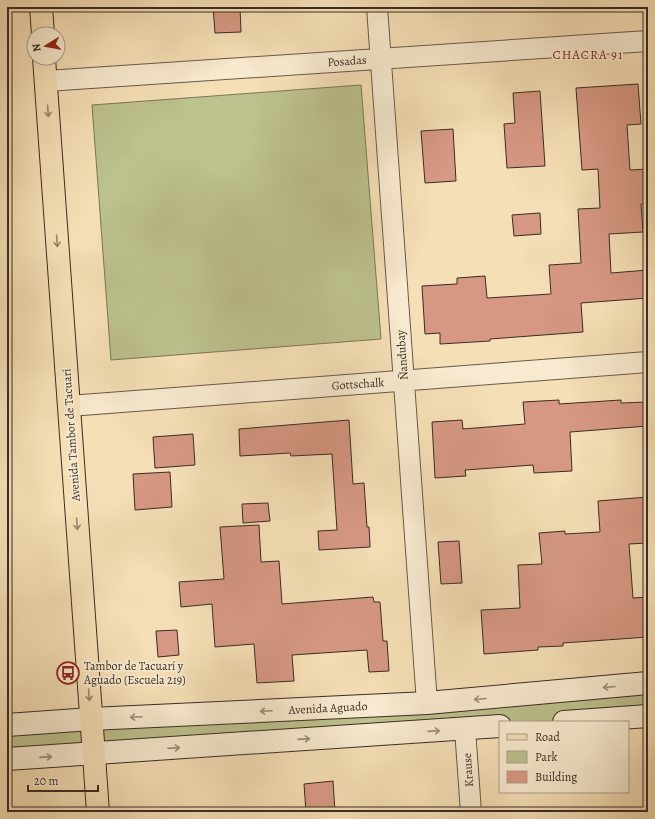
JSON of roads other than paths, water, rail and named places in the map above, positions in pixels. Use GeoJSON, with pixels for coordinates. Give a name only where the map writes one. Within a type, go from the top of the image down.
{"type":"FeatureCollection","features":[{"type":"Feature","properties":{"kind":"main road"},"geometry":{"type":"LineString","coordinates":[[41,7],[42,26]]}},
{"type":"Feature","properties":{"kind":"main road","name":"Avenida Tambor de Tacuarí"},"geometry":{"type":"LineString","coordinates":[[45,66],[98,812]]}},
{"type":"Feature","properties":{"kind":"main road","name":"Avenida Aguado"},"geometry":{"type":"LineString","coordinates":[[7,725],[91,719],[427,704],[648,683]]}},
{"type":"Feature","properties":{"kind":"main road"},"geometry":{"type":"LineString","coordinates":[[578,721],[648,716]]}},
{"type":"Feature","properties":{"kind":"main road"},"geometry":{"type":"LineString","coordinates":[[7,759],[499,726]]}},
{"type":"Feature","properties":{"kind":"street","name":"Ñandubay"},"geometry":{"type":"LineString","coordinates":[[377,7],[427,704]]}},
{"type":"Feature","properties":{"kind":"street","name":"Posadas"},"geometry":{"type":"LineString","coordinates":[[46,81],[648,41]]}},
{"type":"Feature","properties":{"kind":"street","name":"Gottschalk"},"geometry":{"type":"LineString","coordinates":[[69,406],[648,362]]}},
{"type":"Feature","properties":{"kind":"street","name":"Krause"},"geometry":{"type":"LineString","coordinates":[[465,729],[470,812]]}},
{"type":"Feature","properties":{"kind":"place","name":"Tambor de Tacuarí y Aguado (Escuela 219)"},"geometry":{"type":"Point","coordinates":[68,673]}},
{"type":"Feature","properties":{"kind":"district","name":"CHACRA 91"},"geometry":{"type":"Point","coordinates":[588,54]}}]}
